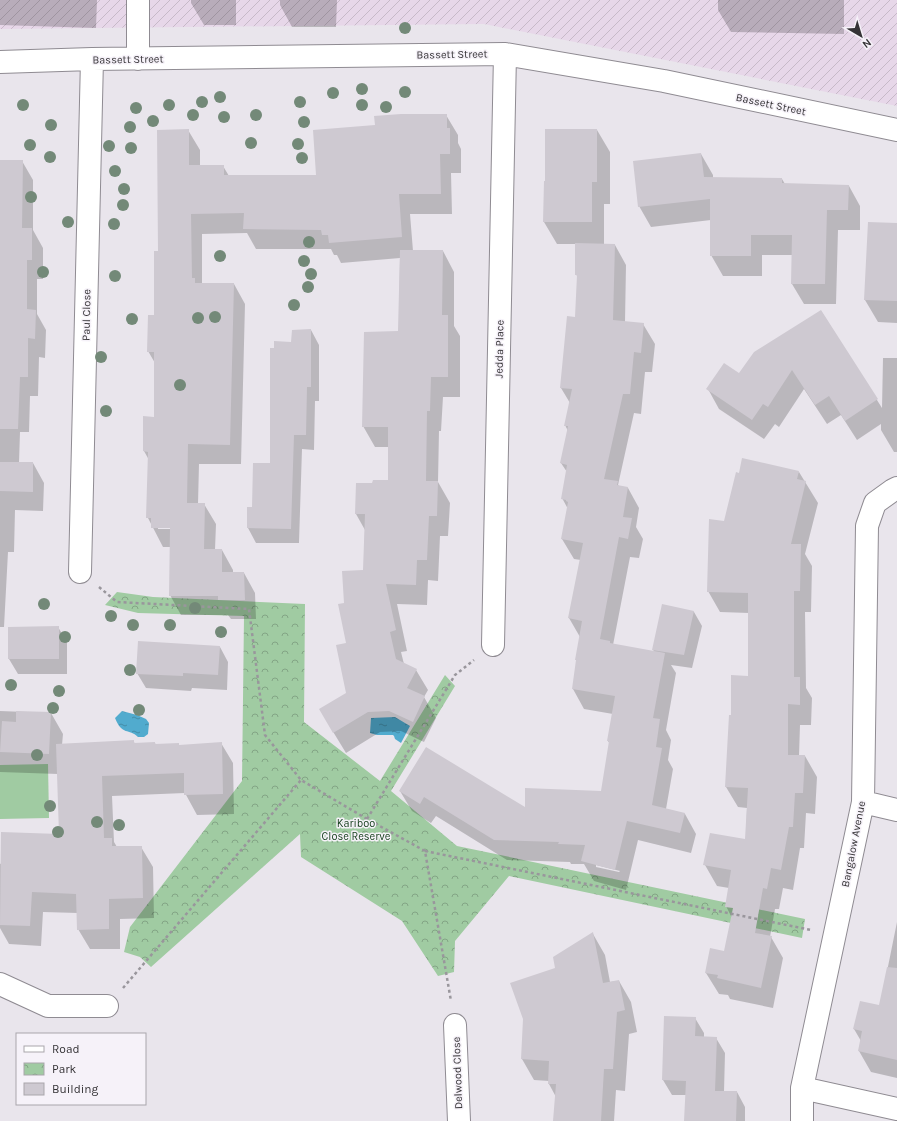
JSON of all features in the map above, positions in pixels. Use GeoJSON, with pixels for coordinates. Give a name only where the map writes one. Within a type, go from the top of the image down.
{"type":"FeatureCollection","features":[{"type":"Feature","properties":{"kind":"street"},"geometry":{"type":"LineString","coordinates":[[138,0],[138,59]]}},
{"type":"Feature","properties":{"kind":"street","name":"Bassett Street"},"geometry":{"type":"LineString","coordinates":[[0,62],[92,59],[505,54],[664,81],[897,130]]}},
{"type":"Feature","properties":{"kind":"street","name":"Jedda Place"},"geometry":{"type":"LineString","coordinates":[[493,645],[505,54]]}},
{"type":"Feature","properties":{"kind":"street","name":"Paul Close"},"geometry":{"type":"LineString","coordinates":[[80,572],[92,59]]}},
{"type":"Feature","properties":{"kind":"street","name":"Bangalow Avenue"},"geometry":{"type":"LineString","coordinates":[[802,1121],[802,1088],[863,802],[867,526],[875,503],[897,488]]}},
{"type":"Feature","properties":{"kind":"street"},"geometry":{"type":"LineString","coordinates":[[863,802],[897,810]]}},
{"type":"Feature","properties":{"kind":"street"},"geometry":{"type":"LineString","coordinates":[[0,984],[48,1006],[107,1006]]}},
{"type":"Feature","properties":{"kind":"street","name":"Delwood Close"},"geometry":{"type":"LineString","coordinates":[[455,1025],[459,1121]]}},
{"type":"Feature","properties":{"kind":"street"},"geometry":{"type":"LineString","coordinates":[[802,1088],[897,1109]]}},
{"type":"Feature","properties":{"kind":"path"},"geometry":{"type":"LineString","coordinates":[[80,572],[117,602],[248,609],[264,735],[301,780],[366,819],[425,851],[835,935]]}},
{"type":"Feature","properties":{"kind":"path"},"geometry":{"type":"LineString","coordinates":[[366,819],[455,675],[493,645]]}},
{"type":"Feature","properties":{"kind":"path"},"geometry":{"type":"LineString","coordinates":[[107,1006],[301,780]]}},
{"type":"Feature","properties":{"kind":"path"},"geometry":{"type":"LineString","coordinates":[[425,851],[455,1025]]}},
{"type":"Feature","properties":{"kind":"shaded area"},"geometry":{"type":"Polygon","coordinates":[[[0,0],[897,0],[897,106],[484,24],[0,29],[0,0]]]}},
{"type":"Feature","properties":{"kind":"green space","name":"Kariboo Close Reserve"},"geometry":{"type":"Polygon","coordinates":[[[117,592],[153,597],[305,604],[304,722],[380,781],[445,675],[455,686],[391,791],[457,846],[805,919],[802,938],[509,876],[455,941],[454,972],[438,976],[402,921],[301,857],[300,834],[151,967],[140,957],[124,952],[130,927],[242,781],[244,616],[138,613],[105,605],[117,592]]]}},
{"type":"Feature","properties":{"kind":"green space"},"geometry":{"type":"Polygon","coordinates":[[[48,764],[49,818],[0,819],[0,765],[48,764]]]}},
{"type":"Feature","properties":{"kind":"water"},"geometry":{"type":"Polygon","coordinates":[[[122,711],[146,719],[149,723],[148,734],[144,737],[138,737],[135,734],[123,730],[115,718],[122,711]]]}},
{"type":"Feature","properties":{"kind":"water"},"geometry":{"type":"Polygon","coordinates":[[[395,717],[410,726],[401,743],[395,739],[393,735],[377,735],[370,733],[371,718],[395,717]]]}},
{"type":"Feature","properties":{"kind":"building"},"geometry":{"type":"Polygon","coordinates":[[[401,114],[447,114],[447,128],[450,128],[450,154],[440,154],[441,194],[399,194],[402,237],[329,243],[328,235],[322,235],[321,230],[243,229],[244,213],[191,214],[192,278],[195,278],[195,283],[234,283],[230,445],[188,444],[187,503],[205,503],[204,549],[222,549],[222,572],[244,572],[245,600],[218,600],[218,596],[169,596],[170,528],[151,528],[151,518],[146,518],[148,452],[143,451],[143,416],[154,417],[154,352],[147,352],[148,315],[154,315],[154,251],[158,251],[157,130],[189,129],[189,165],[224,165],[224,175],[316,175],[313,130],[375,125],[374,116],[401,114]]]}},
{"type":"Feature","properties":{"kind":"building"},"geometry":{"type":"Polygon","coordinates":[[[545,129],[597,129],[597,182],[592,182],[592,222],[543,222],[545,129]]]}},
{"type":"Feature","properties":{"kind":"building"},"geometry":{"type":"Polygon","coordinates":[[[701,153],[704,177],[782,178],[782,183],[849,185],[848,210],[827,210],[825,284],[791,284],[792,235],[751,235],[751,256],[710,256],[710,199],[638,207],[633,161],[701,153]]]}},
{"type":"Feature","properties":{"kind":"building"},"geometry":{"type":"Polygon","coordinates":[[[0,160],[23,160],[22,228],[32,228],[32,260],[27,260],[27,309],[36,310],[35,339],[28,338],[28,377],[20,377],[18,429],[0,429],[0,160]]]}},
{"type":"Feature","properties":{"kind":"building"},"geometry":{"type":"Polygon","coordinates":[[[868,222],[897,223],[897,301],[864,300],[868,222]]]}},
{"type":"Feature","properties":{"kind":"building"},"geometry":{"type":"Polygon","coordinates":[[[575,243],[615,244],[613,320],[644,323],[641,353],[634,352],[630,394],[623,394],[604,479],[618,481],[617,485],[628,487],[623,517],[632,518],[628,539],[619,537],[600,639],[610,641],[610,643],[665,653],[653,718],[660,719],[656,747],[662,748],[652,805],[685,813],[680,833],[627,821],[615,870],[581,861],[585,845],[558,844],[559,842],[494,840],[424,797],[420,804],[399,791],[426,747],[525,807],[525,788],[601,791],[609,741],[607,741],[615,696],[572,689],[575,660],[582,621],[568,618],[583,543],[561,539],[568,502],[561,499],[567,465],[560,463],[568,426],[564,426],[572,389],[560,388],[567,316],[575,317],[577,275],[575,275],[575,243]]]}},
{"type":"Feature","properties":{"kind":"building"},"geometry":{"type":"Polygon","coordinates":[[[400,250],[443,250],[442,315],[448,315],[448,377],[431,377],[430,411],[427,411],[426,481],[438,481],[437,516],[429,516],[427,560],[417,560],[416,585],[386,584],[396,630],[390,632],[396,659],[417,669],[407,688],[425,696],[413,722],[389,711],[368,712],[333,733],[319,709],[346,693],[336,645],[346,643],[338,604],[344,603],[342,571],[363,570],[365,514],[355,514],[356,483],[372,483],[373,480],[388,480],[388,427],[362,427],[364,332],[398,331],[400,250]]]}},
{"type":"Feature","properties":{"kind":"building"},"geometry":{"type":"Polygon","coordinates":[[[821,310],[878,399],[845,421],[829,396],[815,405],[792,370],[768,407],[763,404],[752,420],[706,389],[724,363],[739,373],[754,352],[821,310]]]}},
{"type":"Feature","properties":{"kind":"building"},"geometry":{"type":"Polygon","coordinates":[[[311,329],[311,387],[307,387],[306,435],[294,435],[291,529],[247,528],[247,507],[252,507],[253,463],[270,463],[270,348],[274,348],[274,341],[291,342],[292,330],[311,329]]]}},
{"type":"Feature","properties":{"kind":"building"},"geometry":{"type":"Polygon","coordinates":[[[742,458],[799,471],[797,479],[806,481],[791,544],[801,544],[800,591],[794,591],[794,677],[800,677],[800,705],[788,704],[788,755],[805,755],[803,793],[795,793],[793,827],[789,827],[781,870],[771,868],[767,889],[763,888],[755,933],[772,936],[761,988],[717,978],[718,975],[705,973],[710,948],[724,951],[733,908],[725,907],[731,870],[703,865],[710,833],[745,839],[748,788],[725,787],[729,715],[731,715],[731,675],[748,676],[748,593],[707,592],[709,519],[724,521],[736,472],[739,473],[742,458]]]}},
{"type":"Feature","properties":{"kind":"building"},"geometry":{"type":"Polygon","coordinates":[[[0,462],[33,462],[33,492],[0,491],[0,462]]]}},
{"type":"Feature","properties":{"kind":"building"},"geometry":{"type":"Polygon","coordinates":[[[662,604],[694,611],[684,655],[652,650],[662,604]]]}},
{"type":"Feature","properties":{"kind":"building"},"geometry":{"type":"Polygon","coordinates":[[[59,626],[59,659],[8,659],[8,627],[59,626]]]}},
{"type":"Feature","properties":{"kind":"building"},"geometry":{"type":"Polygon","coordinates":[[[138,641],[220,646],[218,675],[183,673],[183,676],[136,674],[138,641]]]}},
{"type":"Feature","properties":{"kind":"building"},"geometry":{"type":"Polygon","coordinates":[[[16,711],[51,712],[49,754],[0,752],[2,721],[16,722],[16,711]]]}},
{"type":"Feature","properties":{"kind":"building"},"geometry":{"type":"Polygon","coordinates":[[[134,740],[134,743],[179,743],[179,745],[222,742],[223,794],[184,795],[184,773],[102,776],[104,838],[112,838],[112,846],[142,846],[143,898],[109,899],[109,929],[77,930],[76,894],[32,892],[30,926],[0,925],[1,832],[59,834],[56,744],[134,740]]]}},
{"type":"Feature","properties":{"kind":"building"},"geometry":{"type":"Polygon","coordinates":[[[593,932],[603,983],[619,980],[625,1010],[617,1012],[613,1069],[604,1069],[601,1121],[553,1121],[556,1084],[548,1084],[549,1061],[521,1059],[523,1019],[510,983],[555,968],[553,957],[593,932]]]}},
{"type":"Feature","properties":{"kind":"building"},"geometry":{"type":"Polygon","coordinates":[[[887,967],[897,968],[897,1060],[858,1051],[862,1031],[853,1029],[860,1001],[879,1005],[887,967]]]}},
{"type":"Feature","properties":{"kind":"building"},"geometry":{"type":"Polygon","coordinates":[[[664,1016],[696,1017],[695,1036],[717,1037],[715,1091],[737,1091],[736,1121],[684,1121],[686,1081],[662,1080],[664,1016]]]}}]}
